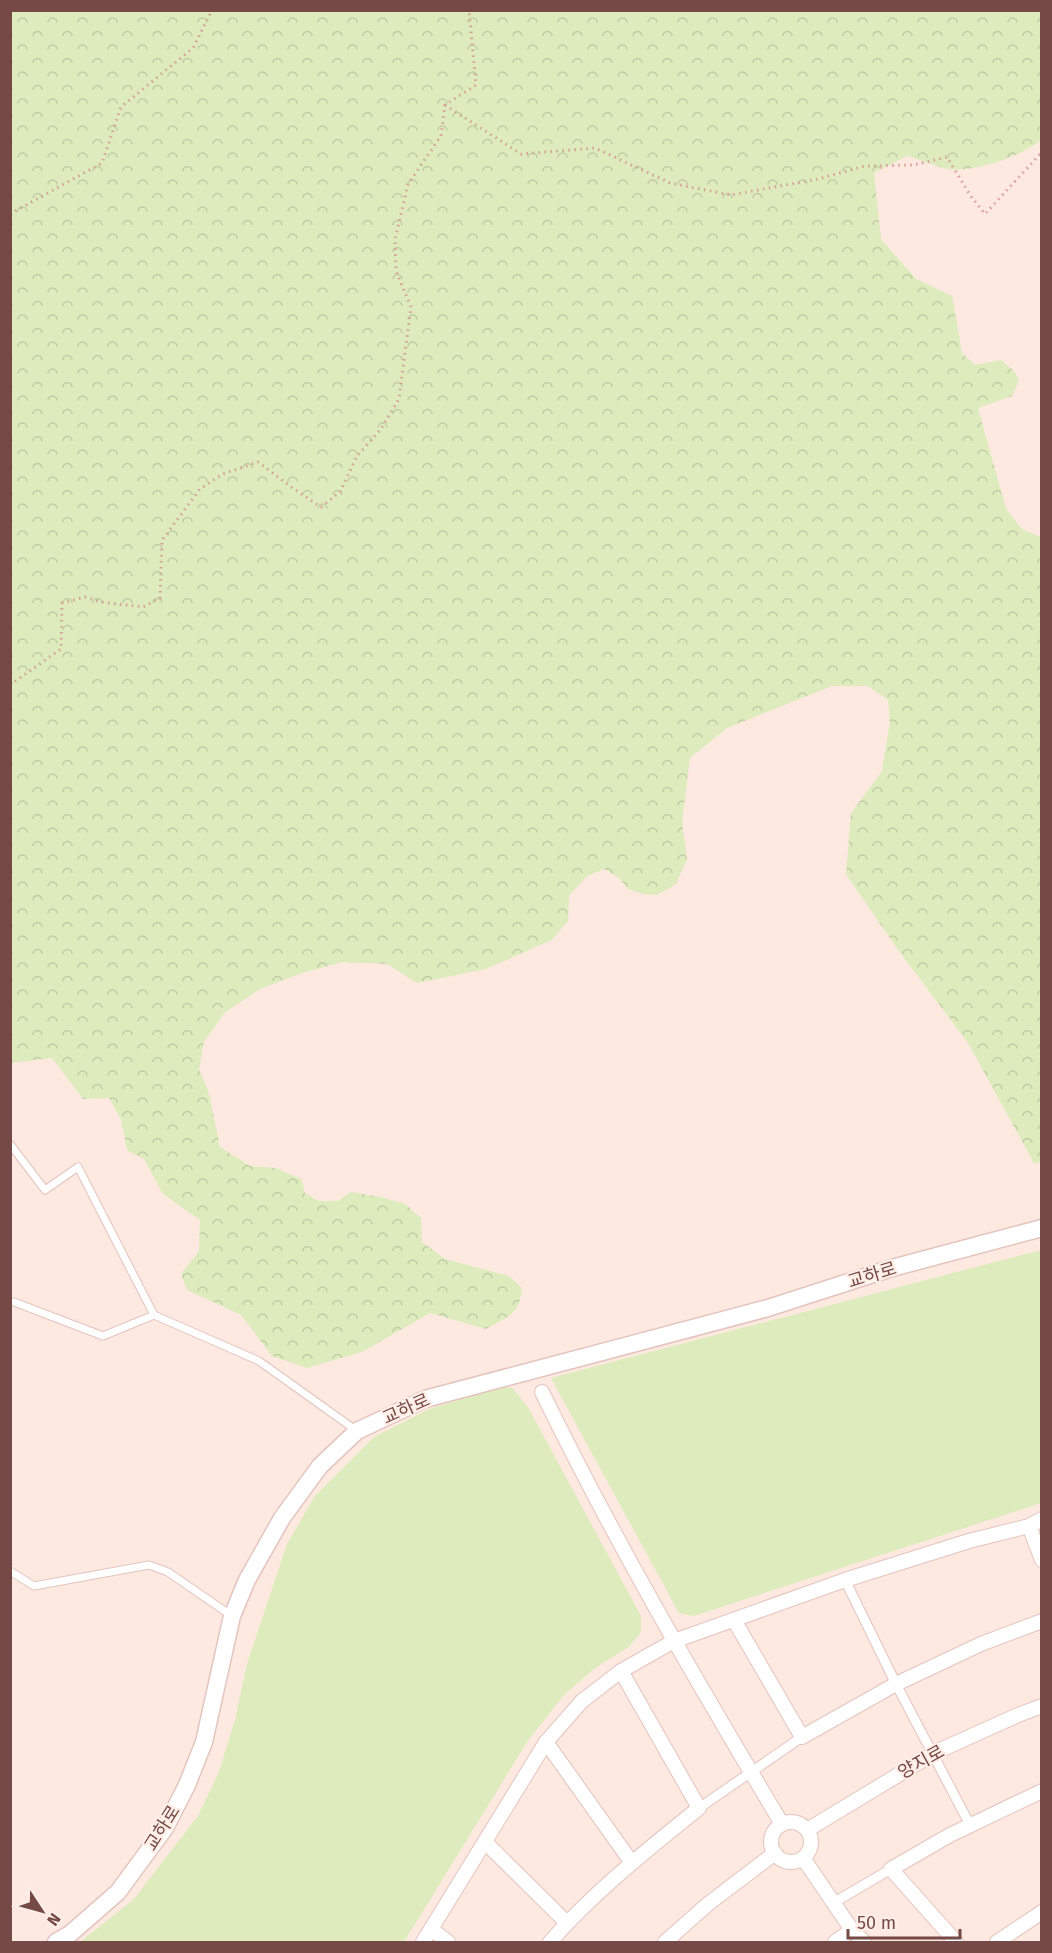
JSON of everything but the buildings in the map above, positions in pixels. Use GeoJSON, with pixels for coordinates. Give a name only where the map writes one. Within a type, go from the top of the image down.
{"type":"FeatureCollection","features":[{"type":"Feature","properties":{"kind":"street","name":"교하로"},"geometry":{"type":"LineString","coordinates":[[56,1942],[70,1934],[118,1892],[165,1828],[187,1785],[204,1742],[232,1616],[247,1580],[282,1518],[320,1467],[357,1431],[425,1399],[768,1308],[892,1268],[1041,1228]]}},
{"type":"Feature","properties":{"kind":"street"},"geometry":{"type":"LineString","coordinates":[[542,1392],[578,1467],[674,1641],[782,1824]]}},
{"type":"Feature","properties":{"kind":"street"},"geometry":{"type":"LineString","coordinates":[[423,1942],[546,1742],[582,1701],[621,1671],[674,1641],[845,1580],[969,1540],[1035,1523],[1041,1560]]}},
{"type":"Feature","properties":{"kind":"street"},"geometry":{"type":"LineString","coordinates":[[845,1580],[896,1684],[970,1825]]}},
{"type":"Feature","properties":{"kind":"street"},"geometry":{"type":"LineString","coordinates":[[734,1620],[802,1737]]}},
{"type":"Feature","properties":{"kind":"street"},"geometry":{"type":"LineString","coordinates":[[550,1942],[567,1923],[632,1863],[699,1808],[802,1737],[896,1684],[981,1644],[1041,1621]]}},
{"type":"Feature","properties":{"kind":"street"},"geometry":{"type":"LineString","coordinates":[[621,1671],[699,1808]]}},
{"type":"Feature","properties":{"kind":"street","name":"양지로"},"geometry":{"type":"LineString","coordinates":[[807,1830],[933,1754],[1041,1706]]}},
{"type":"Feature","properties":{"kind":"street"},"geometry":{"type":"LineString","coordinates":[[546,1742],[632,1863]]}},
{"type":"Feature","properties":{"kind":"street"},"geometry":{"type":"LineString","coordinates":[[833,1903],[970,1825],[1041,1791]]}},
{"type":"Feature","properties":{"kind":"street"},"geometry":{"type":"LineString","coordinates":[[795,1822],[807,1830],[811,1841],[810,1848],[803,1858],[797,1861],[785,1861],[775,1853],[771,1840],[772,1834],[782,1824],[795,1822]]}},
{"type":"Feature","properties":{"kind":"street"},"geometry":{"type":"LineString","coordinates":[[485,1842],[567,1923]]}},
{"type":"Feature","properties":{"kind":"street"},"geometry":{"type":"LineString","coordinates":[[666,1942],[708,1905],[775,1853]]}},
{"type":"Feature","properties":{"kind":"street"},"geometry":{"type":"LineString","coordinates":[[803,1858],[852,1930],[864,1942]]}},
{"type":"Feature","properties":{"kind":"street"},"geometry":{"type":"LineString","coordinates":[[891,1869],[956,1942]]}},
{"type":"Feature","properties":{"kind":"street"},"geometry":{"type":"LineString","coordinates":[[997,1942],[1041,1912]]}},
{"type":"Feature","properties":{"kind":"street"},"geometry":{"type":"LineString","coordinates":[[431,1929],[448,1942]]}},
{"type":"Feature","properties":{"kind":"street"},"geometry":{"type":"LineString","coordinates":[[835,1942],[852,1930]]}},
{"type":"Feature","properties":{"kind":"lane"},"geometry":{"type":"LineString","coordinates":[[10,1144],[45,1190],[78,1167],[154,1316],[259,1362],[357,1431]]}},
{"type":"Feature","properties":{"kind":"lane"},"geometry":{"type":"LineString","coordinates":[[14,1302],[103,1336],[154,1316]]}},
{"type":"Feature","properties":{"kind":"lane"},"geometry":{"type":"LineString","coordinates":[[10,1571],[34,1586],[148,1565],[168,1572],[232,1616]]}},
{"type":"Feature","properties":{"kind":"path"},"geometry":{"type":"LineString","coordinates":[[10,214],[102,163],[121,107],[193,48],[212,10]]}},
{"type":"Feature","properties":{"kind":"path"},"geometry":{"type":"LineString","coordinates":[[10,685],[62,649],[62,603],[86,597],[102,602],[142,607],[160,598],[162,540],[200,489],[223,474],[258,462],[321,507],[340,492],[357,456],[381,429],[399,399],[411,307],[396,271],[395,240],[408,184],[441,136],[445,105],[476,85],[469,10]]}},
{"type":"Feature","properties":{"kind":"path"},"geometry":{"type":"LineString","coordinates":[[445,105],[521,154],[595,148],[670,183],[731,195],[818,179],[865,166],[914,165],[947,157],[970,195],[986,214],[1041,152]]}},
{"type":"Feature","properties":{"kind":"green space"},"geometry":{"type":"Polygon","coordinates":[[[10,11],[1041,11],[1041,140],[1022,152],[983,166],[958,170],[948,169],[907,156],[874,173],[881,239],[916,279],[952,296],[962,353],[975,365],[1001,360],[1014,371],[1019,381],[1012,396],[978,408],[1006,509],[1022,529],[1041,537],[1041,1162],[1034,1163],[968,1043],[896,947],[846,874],[851,813],[882,771],[890,722],[888,700],[868,686],[832,686],[727,728],[690,758],[682,822],[687,859],[676,884],[657,895],[643,894],[628,889],[619,878],[604,869],[587,876],[569,896],[568,921],[552,940],[486,969],[417,983],[387,964],[343,962],[302,973],[260,989],[224,1013],[204,1042],[199,1069],[209,1094],[220,1147],[250,1166],[276,1168],[301,1179],[305,1193],[318,1201],[338,1201],[351,1192],[405,1204],[421,1218],[422,1242],[445,1259],[509,1276],[522,1288],[521,1297],[511,1314],[486,1329],[430,1313],[362,1352],[307,1368],[272,1356],[241,1315],[187,1290],[181,1274],[199,1251],[200,1220],[163,1194],[144,1159],[127,1150],[121,1120],[109,1098],[83,1099],[52,1058],[11,1063],[10,11]]]}},
{"type":"Feature","properties":{"kind":"green space"},"geometry":{"type":"Polygon","coordinates":[[[1041,1250],[1041,1503],[694,1616],[679,1613],[551,1378],[1041,1250]]]}},
{"type":"Feature","properties":{"kind":"green space"},"geometry":{"type":"Polygon","coordinates":[[[501,1387],[513,1388],[529,1409],[641,1616],[641,1632],[629,1647],[595,1668],[563,1696],[527,1742],[404,1942],[80,1942],[133,1900],[198,1816],[219,1772],[235,1720],[247,1664],[287,1544],[315,1496],[374,1437],[429,1409],[501,1387]]]}}]}
